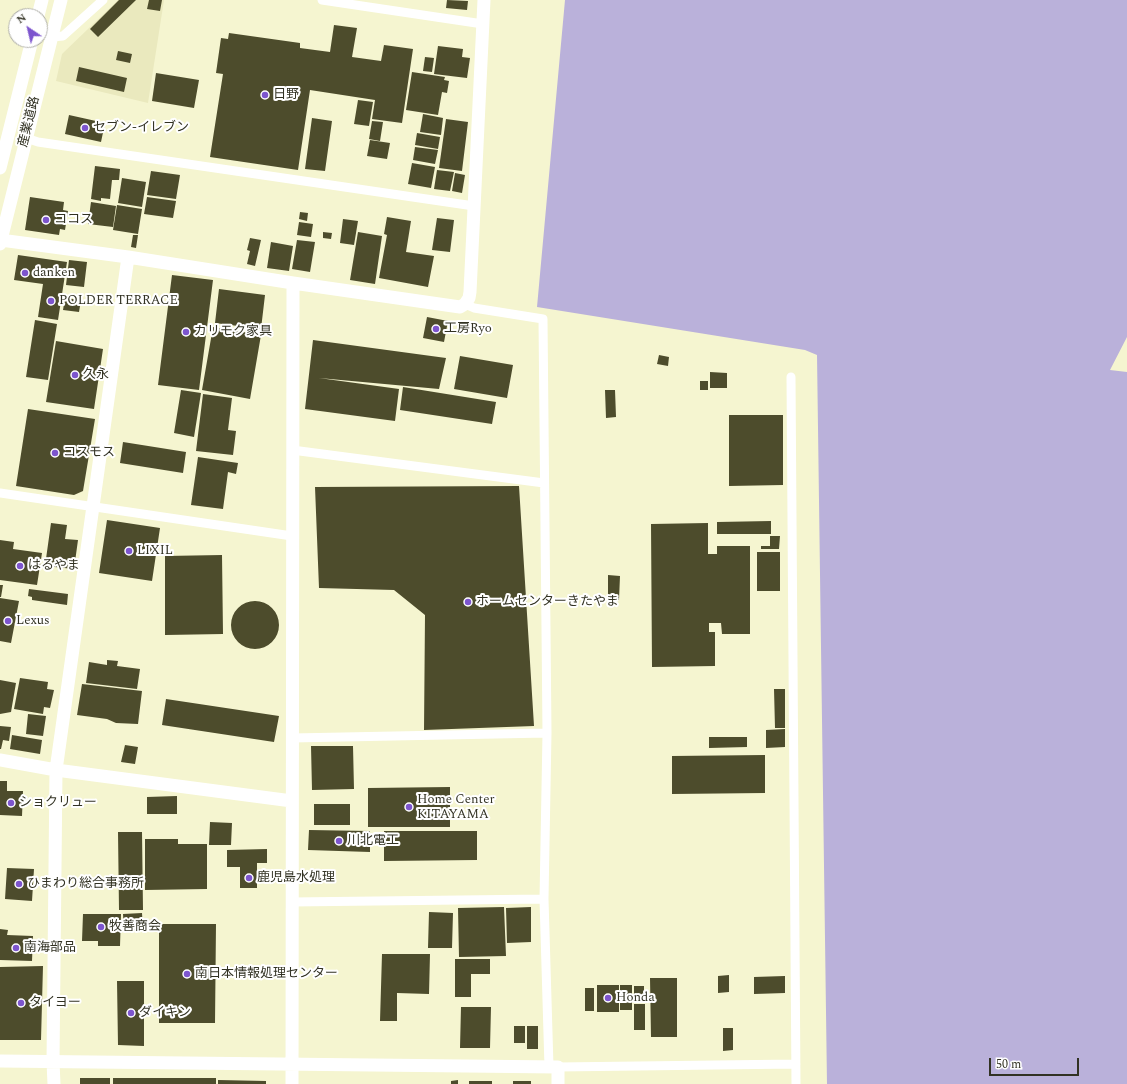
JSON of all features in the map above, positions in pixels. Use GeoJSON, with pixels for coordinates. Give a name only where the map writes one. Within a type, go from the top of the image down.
{"type":"FeatureCollection","features":[{"type":"Feature","properties":{"kind":"street","name":"産業道路"},"geometry":{"type":"LineString","coordinates":[[0,242],[61,0]]}},
{"type":"Feature","properties":{"kind":"street"},"geometry":{"type":"LineString","coordinates":[[52,37],[63,36],[103,0]]}},
{"type":"Feature","properties":{"kind":"street"},"geometry":{"type":"LineString","coordinates":[[322,0],[483,24]]}},
{"type":"Feature","properties":{"kind":"street"},"geometry":{"type":"LineString","coordinates":[[0,242],[128,257],[293,283],[460,306],[465,304],[469,298],[470,292],[484,0]]}},
{"type":"Feature","properties":{"kind":"street","name":"産業道路"},"geometry":{"type":"LineString","coordinates":[[0,168],[30,48]]}},
{"type":"Feature","properties":{"kind":"street"},"geometry":{"type":"LineString","coordinates":[[26,138],[38,142],[474,206]]}},
{"type":"Feature","properties":{"kind":"street"},"geometry":{"type":"LineString","coordinates":[[54,1084],[56,770],[128,257]]}},
{"type":"Feature","properties":{"kind":"street"},"geometry":{"type":"LineString","coordinates":[[292,1084],[293,283]]}},
{"type":"Feature","properties":{"kind":"street"},"geometry":{"type":"LineString","coordinates":[[465,304],[474,308],[543,319],[547,733],[544,899],[554,1067],[558,1084]]}},
{"type":"Feature","properties":{"kind":"street"},"geometry":{"type":"LineString","coordinates":[[791,377],[796,1084]]}},
{"type":"Feature","properties":{"kind":"street"},"geometry":{"type":"LineString","coordinates":[[292,450],[544,482]]}},
{"type":"Feature","properties":{"kind":"street"},"geometry":{"type":"LineString","coordinates":[[0,494],[292,536]]}},
{"type":"Feature","properties":{"kind":"street"},"geometry":{"type":"LineString","coordinates":[[292,738],[547,733]]}},
{"type":"Feature","properties":{"kind":"street"},"geometry":{"type":"LineString","coordinates":[[0,760],[56,770],[292,801]]}},
{"type":"Feature","properties":{"kind":"street"},"geometry":{"type":"LineString","coordinates":[[292,902],[544,899]]}},
{"type":"Feature","properties":{"kind":"street"},"geometry":{"type":"LineString","coordinates":[[0,1061],[554,1067],[796,1064]]}},
{"type":"Feature","properties":{"kind":"shaded area"},"geometry":{"type":"Polygon","coordinates":[[[118,0],[164,0],[148,103],[56,81],[62,54],[118,0]]]}},
{"type":"Feature","properties":{"kind":"shaded area"},"geometry":{"type":"Polygon","coordinates":[[[565,0],[1127,0],[1127,337],[1110,370],[1127,372],[1127,1084],[827,1084],[817,355],[805,350],[537,307],[565,0]]]}},
{"type":"Feature","properties":{"kind":"building"},"geometry":{"type":"Polygon","coordinates":[[[119,0],[136,0],[98,37],[90,29],[119,0]]]}},
{"type":"Feature","properties":{"kind":"building"},"geometry":{"type":"Polygon","coordinates":[[[149,0],[162,0],[160,11],[147,9],[149,0]]]}},
{"type":"Feature","properties":{"kind":"building"},"geometry":{"type":"Polygon","coordinates":[[[447,0],[468,1],[467,10],[446,8],[447,0]]]}},
{"type":"Feature","properties":{"kind":"building","name":"日野"},"geometry":{"type":"Polygon","coordinates":[[[334,25],[357,28],[352,57],[381,61],[384,45],[413,49],[402,123],[372,119],[375,100],[310,90],[298,170],[210,157],[223,74],[216,73],[221,38],[228,39],[229,33],[300,43],[300,48],[330,52],[334,25]]]}},
{"type":"Feature","properties":{"kind":"building"},"geometry":{"type":"Polygon","coordinates":[[[438,46],[463,49],[462,57],[470,58],[467,78],[434,74],[438,46]]]}},
{"type":"Feature","properties":{"kind":"building"},"geometry":{"type":"Polygon","coordinates":[[[118,51],[132,54],[130,63],[116,60],[118,51]]]}},
{"type":"Feature","properties":{"kind":"building"},"geometry":{"type":"Polygon","coordinates":[[[425,57],[434,58],[432,72],[423,71],[425,57]]]}},
{"type":"Feature","properties":{"kind":"building"},"geometry":{"type":"Polygon","coordinates":[[[79,67],[127,78],[124,92],[76,81],[79,67]]]}},
{"type":"Feature","properties":{"kind":"building"},"geometry":{"type":"Polygon","coordinates":[[[412,72],[445,77],[444,80],[449,81],[447,93],[442,92],[438,115],[406,110],[412,72]]]}},
{"type":"Feature","properties":{"kind":"building"},"geometry":{"type":"Polygon","coordinates":[[[156,73],[199,80],[194,108],[152,101],[156,73]]]}},
{"type":"Feature","properties":{"kind":"building"},"geometry":{"type":"Polygon","coordinates":[[[358,100],[373,102],[369,126],[354,124],[358,100]]]}},
{"type":"Feature","properties":{"kind":"building"},"geometry":{"type":"Polygon","coordinates":[[[423,114],[443,118],[441,135],[420,132],[423,114]]]}},
{"type":"Feature","properties":{"kind":"building","name":"セブン-イレブン"},"geometry":{"type":"Polygon","coordinates":[[[69,115],[105,123],[101,142],[65,134],[69,115]]]}},
{"type":"Feature","properties":{"kind":"building"},"geometry":{"type":"Polygon","coordinates":[[[312,118],[332,121],[325,171],[305,169],[312,118]]]}},
{"type":"Feature","properties":{"kind":"building"},"geometry":{"type":"Polygon","coordinates":[[[446,119],[468,122],[462,171],[439,168],[446,119]]]}},
{"type":"Feature","properties":{"kind":"building"},"geometry":{"type":"Polygon","coordinates":[[[372,121],[383,122],[380,141],[369,139],[372,121]]]}},
{"type":"Feature","properties":{"kind":"building"},"geometry":{"type":"Polygon","coordinates":[[[417,133],[440,137],[438,149],[415,145],[417,133]]]}},
{"type":"Feature","properties":{"kind":"building"},"geometry":{"type":"Polygon","coordinates":[[[370,140],[390,143],[387,159],[367,156],[370,140]]]}},
{"type":"Feature","properties":{"kind":"building"},"geometry":{"type":"Polygon","coordinates":[[[415,147],[438,150],[435,164],[413,160],[415,147]]]}},
{"type":"Feature","properties":{"kind":"building"},"geometry":{"type":"Polygon","coordinates":[[[412,163],[435,167],[431,188],[408,184],[412,163]]]}},
{"type":"Feature","properties":{"kind":"building"},"geometry":{"type":"Polygon","coordinates":[[[95,166],[120,169],[119,180],[112,180],[110,199],[101,198],[101,201],[91,199],[95,166]]]}},
{"type":"Feature","properties":{"kind":"building"},"geometry":{"type":"Polygon","coordinates":[[[437,170],[454,172],[450,191],[434,189],[437,170]]]}},
{"type":"Feature","properties":{"kind":"building"},"geometry":{"type":"Polygon","coordinates":[[[151,171],[180,175],[176,199],[147,195],[151,171]]]}},
{"type":"Feature","properties":{"kind":"building"},"geometry":{"type":"Polygon","coordinates":[[[455,173],[465,175],[462,193],[452,191],[455,173]]]}},
{"type":"Feature","properties":{"kind":"building"},"geometry":{"type":"Polygon","coordinates":[[[122,178],[146,182],[142,207],[118,203],[122,178]]]}},
{"type":"Feature","properties":{"kind":"building","name":"ココス"},"geometry":{"type":"Polygon","coordinates":[[[30,197],[64,202],[63,210],[68,211],[65,230],[60,229],[59,235],[25,230],[30,197]]]}},
{"type":"Feature","properties":{"kind":"building"},"geometry":{"type":"Polygon","coordinates":[[[147,197],[176,201],[173,218],[144,214],[147,197]]]}},
{"type":"Feature","properties":{"kind":"building"},"geometry":{"type":"Polygon","coordinates":[[[91,202],[116,206],[113,227],[88,224],[91,202]]]}},
{"type":"Feature","properties":{"kind":"building"},"geometry":{"type":"Polygon","coordinates":[[[117,205],[142,209],[138,234],[113,230],[117,205]]]}},
{"type":"Feature","properties":{"kind":"building"},"geometry":{"type":"Polygon","coordinates":[[[300,212],[308,213],[307,221],[299,219],[300,212]]]}},
{"type":"Feature","properties":{"kind":"building"},"geometry":{"type":"Polygon","coordinates":[[[387,217],[411,221],[406,252],[434,256],[428,287],[379,278],[387,235],[384,234],[387,217]]]}},
{"type":"Feature","properties":{"kind":"building"},"geometry":{"type":"Polygon","coordinates":[[[437,218],[454,220],[450,252],[432,250],[437,218]]]}},
{"type":"Feature","properties":{"kind":"building"},"geometry":{"type":"Polygon","coordinates":[[[343,219],[358,221],[354,245],[340,243],[343,219]]]}},
{"type":"Feature","properties":{"kind":"building"},"geometry":{"type":"Polygon","coordinates":[[[299,222],[313,224],[311,237],[297,235],[299,222]]]}},
{"type":"Feature","properties":{"kind":"building"},"geometry":{"type":"Polygon","coordinates":[[[323,232],[332,233],[331,239],[323,238],[323,232]]]}},
{"type":"Feature","properties":{"kind":"building"},"geometry":{"type":"Polygon","coordinates":[[[358,232],[382,236],[375,284],[350,280],[358,232]]]}},
{"type":"Feature","properties":{"kind":"building"},"geometry":{"type":"Polygon","coordinates":[[[133,235],[138,235],[136,248],[131,247],[133,235]]]}},
{"type":"Feature","properties":{"kind":"building"},"geometry":{"type":"Polygon","coordinates":[[[250,238],[261,240],[255,266],[247,264],[250,251],[247,250],[250,238]]]}},
{"type":"Feature","properties":{"kind":"building"},"geometry":{"type":"Polygon","coordinates":[[[297,240],[315,242],[310,272],[292,269],[297,240]]]}},
{"type":"Feature","properties":{"kind":"building"},"geometry":{"type":"Polygon","coordinates":[[[271,242],[293,246],[289,271],[267,268],[271,242]]]}},
{"type":"Feature","properties":{"kind":"building","name":"POLDER TERRACE"},"geometry":{"type":"Polygon","coordinates":[[[18,255],[67,262],[58,320],[38,317],[43,284],[14,280],[18,255]]]}},
{"type":"Feature","properties":{"kind":"building"},"geometry":{"type":"Polygon","coordinates":[[[69,260],[87,262],[84,287],[66,285],[69,260]]]}},
{"type":"Feature","properties":{"kind":"building","name":"カリモク家具"},"geometry":{"type":"Polygon","coordinates":[[[172,275],[213,280],[199,390],[158,385],[172,275]]]}},
{"type":"Feature","properties":{"kind":"building"},"geometry":{"type":"Polygon","coordinates":[[[219,289],[265,295],[261,329],[215,323],[219,289]]]}},
{"type":"Feature","properties":{"kind":"building"},"geometry":{"type":"Polygon","coordinates":[[[65,298],[81,300],[79,312],[63,310],[65,298]]]}},
{"type":"Feature","properties":{"kind":"building","name":"工房Ryo"},"geometry":{"type":"Polygon","coordinates":[[[427,317],[448,321],[444,342],[423,338],[427,317]]]}},
{"type":"Feature","properties":{"kind":"building"},"geometry":{"type":"Polygon","coordinates":[[[35,320],[57,324],[48,380],[26,377],[35,320]]]}},
{"type":"Feature","properties":{"kind":"building"},"geometry":{"type":"Polygon","coordinates":[[[213,327],[261,335],[250,399],[202,390],[213,327]]]}},
{"type":"Feature","properties":{"kind":"building"},"geometry":{"type":"Polygon","coordinates":[[[313,340],[446,358],[439,389],[319,378],[399,389],[395,421],[305,409],[313,340]]]}},
{"type":"Feature","properties":{"kind":"building","name":"久永"},"geometry":{"type":"Polygon","coordinates":[[[56,341],[103,349],[94,409],[46,402],[56,341]]]}},
{"type":"Feature","properties":{"kind":"building"},"geometry":{"type":"Polygon","coordinates":[[[659,355],[669,357],[668,366],[657,364],[659,355]]]}},
{"type":"Feature","properties":{"kind":"building"},"geometry":{"type":"Polygon","coordinates":[[[460,356],[513,365],[507,398],[454,389],[460,356]]]}},
{"type":"Feature","properties":{"kind":"building"},"geometry":{"type":"Polygon","coordinates":[[[710,372],[727,373],[727,388],[710,388],[710,372]]]}},
{"type":"Feature","properties":{"kind":"building"},"geometry":{"type":"Polygon","coordinates":[[[700,381],[708,381],[708,390],[700,390],[700,381]]]}},
{"type":"Feature","properties":{"kind":"building"},"geometry":{"type":"Polygon","coordinates":[[[403,387],[496,402],[492,424],[400,410],[403,387]]]}},
{"type":"Feature","properties":{"kind":"building"},"geometry":{"type":"Polygon","coordinates":[[[181,390],[201,393],[194,437],[174,433],[181,390]]]}},
{"type":"Feature","properties":{"kind":"building"},"geometry":{"type":"Polygon","coordinates":[[[605,390],[615,390],[616,417],[606,418],[605,390]]]}},
{"type":"Feature","properties":{"kind":"building"},"geometry":{"type":"Polygon","coordinates":[[[203,394],[232,398],[228,430],[236,431],[233,455],[196,451],[203,394]]]}},
{"type":"Feature","properties":{"kind":"building","name":"コスモス"},"geometry":{"type":"Polygon","coordinates":[[[28,409],[95,419],[83,491],[74,495],[16,486],[28,409]]]}},
{"type":"Feature","properties":{"kind":"building"},"geometry":{"type":"Polygon","coordinates":[[[729,415],[783,415],[783,485],[729,486],[729,415]]]}},
{"type":"Feature","properties":{"kind":"building"},"geometry":{"type":"Polygon","coordinates":[[[123,442],[186,452],[183,473],[120,463],[123,442]]]}},
{"type":"Feature","properties":{"kind":"building"},"geometry":{"type":"Polygon","coordinates":[[[198,457],[238,463],[236,474],[228,472],[223,509],[191,505],[198,457]]]}},
{"type":"Feature","properties":{"kind":"building","name":"ホームセンターきたやま"},"geometry":{"type":"Polygon","coordinates":[[[519,486],[534,726],[424,730],[425,615],[394,590],[319,588],[315,487],[519,486]]]}},
{"type":"Feature","properties":{"kind":"building","name":"LIXIL"},"geometry":{"type":"Polygon","coordinates":[[[107,520],[160,528],[152,581],[99,573],[107,520]]]}},
{"type":"Feature","properties":{"kind":"building"},"geometry":{"type":"Polygon","coordinates":[[[771,521],[771,534],[717,534],[717,522],[771,521]]]}},
{"type":"Feature","properties":{"kind":"building"},"geometry":{"type":"Polygon","coordinates":[[[51,523],[67,525],[65,539],[78,540],[74,569],[45,566],[51,523]]]}},
{"type":"Feature","properties":{"kind":"building"},"geometry":{"type":"Polygon","coordinates":[[[708,523],[708,554],[717,554],[717,546],[750,546],[750,634],[722,634],[721,623],[709,623],[709,632],[715,632],[715,666],[652,667],[651,524],[708,523]]]}},
{"type":"Feature","properties":{"kind":"building"},"geometry":{"type":"Polygon","coordinates":[[[770,536],[780,536],[779,549],[761,549],[761,546],[770,546],[770,536]]]}},
{"type":"Feature","properties":{"kind":"building","name":"はるやま"},"geometry":{"type":"Polygon","coordinates":[[[0,540],[14,542],[13,549],[42,553],[37,585],[0,580],[0,540]]]}},
{"type":"Feature","properties":{"kind":"building"},"geometry":{"type":"Polygon","coordinates":[[[757,552],[780,552],[780,591],[757,591],[757,552]]]}},
{"type":"Feature","properties":{"kind":"building"},"geometry":{"type":"Polygon","coordinates":[[[222,555],[223,634],[165,635],[165,556],[222,555]]]}},
{"type":"Feature","properties":{"kind":"building"},"geometry":{"type":"Polygon","coordinates":[[[608,575],[620,576],[619,600],[608,600],[608,575]]]}},
{"type":"Feature","properties":{"kind":"building"},"geometry":{"type":"Polygon","coordinates":[[[0,585],[3,585],[1,597],[0,597],[0,585]]]}},
{"type":"Feature","properties":{"kind":"building"},"geometry":{"type":"Polygon","coordinates":[[[29,589],[68,594],[67,605],[32,600],[32,597],[28,596],[29,589]]]}},
{"type":"Feature","properties":{"kind":"building","name":"Lexus"},"geometry":{"type":"Polygon","coordinates":[[[0,598],[19,601],[11,643],[0,641],[0,598]]]}},
{"type":"Feature","properties":{"kind":"building"},"geometry":{"type":"Polygon","coordinates":[[[255,601],[264,603],[272,608],[277,616],[279,625],[277,634],[272,642],[264,647],[255,649],[246,647],[238,642],[233,634],[231,625],[233,616],[238,608],[246,603],[255,601]]]}},
{"type":"Feature","properties":{"kind":"building"},"geometry":{"type":"Polygon","coordinates":[[[107,660],[118,661],[117,666],[140,669],[137,689],[86,683],[89,662],[107,665],[107,660]]]}},
{"type":"Feature","properties":{"kind":"building"},"geometry":{"type":"Polygon","coordinates":[[[20,678],[48,682],[47,689],[54,690],[50,708],[44,707],[43,714],[14,709],[20,678]]]}},
{"type":"Feature","properties":{"kind":"building"},"geometry":{"type":"Polygon","coordinates":[[[0,680],[16,683],[11,712],[0,714],[0,680]]]}},
{"type":"Feature","properties":{"kind":"building"},"geometry":{"type":"Polygon","coordinates":[[[82,684],[142,691],[138,724],[116,723],[107,719],[77,715],[82,684]]]}},
{"type":"Feature","properties":{"kind":"building"},"geometry":{"type":"Polygon","coordinates":[[[774,689],[785,689],[785,728],[775,728],[774,689]]]}},
{"type":"Feature","properties":{"kind":"building"},"geometry":{"type":"Polygon","coordinates":[[[166,699],[279,716],[274,742],[162,725],[166,699]]]}},
{"type":"Feature","properties":{"kind":"building"},"geometry":{"type":"Polygon","coordinates":[[[28,714],[46,716],[43,736],[26,734],[28,714]]]}},
{"type":"Feature","properties":{"kind":"building"},"geometry":{"type":"Polygon","coordinates":[[[0,726],[11,727],[9,741],[3,740],[1,749],[0,749],[0,726]]]}},
{"type":"Feature","properties":{"kind":"building"},"geometry":{"type":"Polygon","coordinates":[[[785,729],[785,747],[766,748],[766,730],[785,729]]]}},
{"type":"Feature","properties":{"kind":"building"},"geometry":{"type":"Polygon","coordinates":[[[12,735],[42,740],[40,754],[10,749],[12,735]]]}},
{"type":"Feature","properties":{"kind":"building"},"geometry":{"type":"Polygon","coordinates":[[[709,737],[747,737],[747,747],[709,748],[709,737]]]}},
{"type":"Feature","properties":{"kind":"building"},"geometry":{"type":"Polygon","coordinates":[[[125,745],[138,747],[135,764],[121,762],[125,745]]]}},
{"type":"Feature","properties":{"kind":"building"},"geometry":{"type":"Polygon","coordinates":[[[311,746],[353,746],[354,789],[312,790],[311,746]]]}},
{"type":"Feature","properties":{"kind":"building"},"geometry":{"type":"Polygon","coordinates":[[[765,755],[765,793],[672,794],[672,756],[765,755]]]}},
{"type":"Feature","properties":{"kind":"building","name":"ショクリュー"},"geometry":{"type":"Polygon","coordinates":[[[0,781],[7,781],[7,791],[23,791],[22,816],[0,815],[0,781]]]}},
{"type":"Feature","properties":{"kind":"building","name":"Home Center KITAYAMA"},"geometry":{"type":"Polygon","coordinates":[[[450,787],[450,827],[368,827],[368,788],[450,787]]]}},
{"type":"Feature","properties":{"kind":"building"},"geometry":{"type":"Polygon","coordinates":[[[177,796],[177,814],[147,814],[147,797],[177,796]]]}},
{"type":"Feature","properties":{"kind":"building"},"geometry":{"type":"Polygon","coordinates":[[[314,804],[350,804],[350,825],[314,825],[314,804]]]}},
{"type":"Feature","properties":{"kind":"building"},"geometry":{"type":"Polygon","coordinates":[[[210,822],[232,823],[231,845],[209,845],[210,822]]]}},
{"type":"Feature","properties":{"kind":"building","name":"川北電工"},"geometry":{"type":"Polygon","coordinates":[[[309,830],[370,831],[370,852],[308,850],[309,830]]]}},
{"type":"Feature","properties":{"kind":"building"},"geometry":{"type":"Polygon","coordinates":[[[384,831],[477,831],[477,860],[384,861],[384,831]]]}},
{"type":"Feature","properties":{"kind":"building"},"geometry":{"type":"Polygon","coordinates":[[[118,832],[142,832],[143,910],[119,910],[118,832]]]}},
{"type":"Feature","properties":{"kind":"building"},"geometry":{"type":"Polygon","coordinates":[[[145,839],[178,839],[178,844],[207,844],[207,889],[145,890],[145,839]]]}},
{"type":"Feature","properties":{"kind":"building","name":"鹿児島水処理"},"geometry":{"type":"Polygon","coordinates":[[[267,849],[267,863],[257,863],[257,888],[240,888],[240,867],[227,867],[227,850],[267,849]]]}},
{"type":"Feature","properties":{"kind":"building","name":"ひまわり総合事務所"},"geometry":{"type":"Polygon","coordinates":[[[7,868],[34,869],[32,901],[5,899],[7,868]]]}},
{"type":"Feature","properties":{"kind":"building"},"geometry":{"type":"Polygon","coordinates":[[[504,907],[506,956],[459,957],[458,908],[504,907]]]}},
{"type":"Feature","properties":{"kind":"building"},"geometry":{"type":"Polygon","coordinates":[[[531,907],[531,942],[507,943],[506,908],[531,907]]]}},
{"type":"Feature","properties":{"kind":"building"},"geometry":{"type":"Polygon","coordinates":[[[429,912],[453,913],[452,948],[428,948],[429,912]]]}},
{"type":"Feature","properties":{"kind":"building"},"geometry":{"type":"Polygon","coordinates":[[[142,913],[143,930],[124,931],[123,914],[142,913]]]}},
{"type":"Feature","properties":{"kind":"building","name":"牧善商会"},"geometry":{"type":"Polygon","coordinates":[[[83,914],[121,914],[120,946],[98,946],[98,941],[82,941],[83,914]]]}},
{"type":"Feature","properties":{"kind":"building","name":"南日本情報処理センター"},"geometry":{"type":"Polygon","coordinates":[[[159,924],[216,924],[215,1023],[159,1023],[159,924]]]}},
{"type":"Feature","properties":{"kind":"building","name":"南海部品"},"geometry":{"type":"Polygon","coordinates":[[[0,929],[8,930],[7,935],[33,936],[32,961],[0,960],[0,929]]]}},
{"type":"Feature","properties":{"kind":"building"},"geometry":{"type":"Polygon","coordinates":[[[382,954],[430,954],[429,994],[397,993],[397,1021],[380,1021],[382,954]]]}},
{"type":"Feature","properties":{"kind":"building"},"geometry":{"type":"Polygon","coordinates":[[[455,959],[490,959],[490,974],[471,974],[471,997],[455,997],[455,959]]]}},
{"type":"Feature","properties":{"kind":"building","name":"タイヨー"},"geometry":{"type":"Polygon","coordinates":[[[43,966],[41,1040],[0,1040],[0,967],[43,966]]]}},
{"type":"Feature","properties":{"kind":"building"},"geometry":{"type":"Polygon","coordinates":[[[729,975],[729,992],[718,993],[718,976],[729,975]]]}},
{"type":"Feature","properties":{"kind":"building"},"geometry":{"type":"Polygon","coordinates":[[[785,976],[785,993],[754,994],[754,977],[785,976]]]}},
{"type":"Feature","properties":{"kind":"building"},"geometry":{"type":"Polygon","coordinates":[[[650,978],[677,978],[677,1037],[651,1037],[650,978]]]}},
{"type":"Feature","properties":{"kind":"building","name":"ダイキン"},"geometry":{"type":"Polygon","coordinates":[[[117,981],[144,981],[144,1046],[118,1045],[117,981]]]}},
{"type":"Feature","properties":{"kind":"building","name":"Honda"},"geometry":{"type":"Polygon","coordinates":[[[597,985],[619,985],[619,1012],[597,1012],[597,985]]]}},
{"type":"Feature","properties":{"kind":"building"},"geometry":{"type":"Polygon","coordinates":[[[620,985],[632,985],[632,1010],[620,1010],[620,985]]]}},
{"type":"Feature","properties":{"kind":"building"},"geometry":{"type":"Polygon","coordinates":[[[634,986],[644,986],[644,1002],[634,1002],[634,986]]]}},
{"type":"Feature","properties":{"kind":"building"},"geometry":{"type":"Polygon","coordinates":[[[585,988],[594,988],[594,1011],[585,1011],[585,988]]]}},
{"type":"Feature","properties":{"kind":"building"},"geometry":{"type":"Polygon","coordinates":[[[634,1004],[645,1004],[645,1030],[634,1030],[634,1004]]]}},
{"type":"Feature","properties":{"kind":"building"},"geometry":{"type":"Polygon","coordinates":[[[461,1007],[491,1007],[490,1048],[460,1048],[461,1007]]]}},
{"type":"Feature","properties":{"kind":"building"},"geometry":{"type":"Polygon","coordinates":[[[514,1026],[525,1026],[525,1043],[514,1043],[514,1026]]]}},
{"type":"Feature","properties":{"kind":"building"},"geometry":{"type":"Polygon","coordinates":[[[527,1026],[538,1026],[538,1049],[527,1049],[527,1026]]]}},
{"type":"Feature","properties":{"kind":"building"},"geometry":{"type":"Polygon","coordinates":[[[723,1028],[733,1028],[733,1050],[723,1051],[723,1028]]]}},
{"type":"Feature","properties":{"kind":"building"},"geometry":{"type":"Polygon","coordinates":[[[80,1078],[110,1078],[110,1084],[80,1084],[80,1078]]]}},
{"type":"Feature","properties":{"kind":"building"},"geometry":{"type":"Polygon","coordinates":[[[113,1078],[216,1078],[216,1084],[113,1084],[113,1078]]]}},
{"type":"Feature","properties":{"kind":"building"},"geometry":{"type":"Polygon","coordinates":[[[218,1080],[266,1081],[266,1084],[218,1084],[218,1080]]]}},
{"type":"Feature","properties":{"kind":"building"},"geometry":{"type":"Polygon","coordinates":[[[458,1080],[458,1084],[451,1084],[451,1081],[458,1080]]]}},
{"type":"Feature","properties":{"kind":"building"},"geometry":{"type":"Polygon","coordinates":[[[469,1081],[492,1081],[492,1084],[469,1084],[469,1081]]]}},
{"type":"Feature","properties":{"kind":"building"},"geometry":{"type":"Polygon","coordinates":[[[513,1081],[531,1081],[531,1084],[513,1084],[513,1081]]]}},
{"type":"Feature","properties":{"kind":"place","name":"日野"},"geometry":{"type":"Point","coordinates":[265,95]}},
{"type":"Feature","properties":{"kind":"place","name":"セブン-イレブン"},"geometry":{"type":"Point","coordinates":[85,128]}},
{"type":"Feature","properties":{"kind":"place","name":"ココス"},"geometry":{"type":"Point","coordinates":[46,220]}},
{"type":"Feature","properties":{"kind":"place","name":"danken"},"geometry":{"type":"Point","coordinates":[25,273]}},
{"type":"Feature","properties":{"kind":"place","name":"POLDER TERRACE"},"geometry":{"type":"Point","coordinates":[51,301]}},
{"type":"Feature","properties":{"kind":"place","name":"工房Ryo"},"geometry":{"type":"Point","coordinates":[436,329]}},
{"type":"Feature","properties":{"kind":"place","name":"カリモク家具"},"geometry":{"type":"Point","coordinates":[186,332]}},
{"type":"Feature","properties":{"kind":"place","name":"久永"},"geometry":{"type":"Point","coordinates":[75,375]}},
{"type":"Feature","properties":{"kind":"place","name":"コスモス"},"geometry":{"type":"Point","coordinates":[55,453]}},
{"type":"Feature","properties":{"kind":"place","name":"LIXIL"},"geometry":{"type":"Point","coordinates":[129,551]}},
{"type":"Feature","properties":{"kind":"place","name":"はるやま"},"geometry":{"type":"Point","coordinates":[20,566]}},
{"type":"Feature","properties":{"kind":"place","name":"ホームセンターきたやま"},"geometry":{"type":"Point","coordinates":[468,602]}},
{"type":"Feature","properties":{"kind":"place","name":"Lexus"},"geometry":{"type":"Point","coordinates":[8,621]}},
{"type":"Feature","properties":{"kind":"place","name":"ショクリュー"},"geometry":{"type":"Point","coordinates":[11,803]}},
{"type":"Feature","properties":{"kind":"place","name":"Home Center KITAYAMA"},"geometry":{"type":"Point","coordinates":[409,807]}},
{"type":"Feature","properties":{"kind":"place","name":"川北電工"},"geometry":{"type":"Point","coordinates":[339,841]}},
{"type":"Feature","properties":{"kind":"place","name":"鹿児島水処理"},"geometry":{"type":"Point","coordinates":[249,878]}},
{"type":"Feature","properties":{"kind":"place","name":"ひまわり総合事務所"},"geometry":{"type":"Point","coordinates":[19,884]}},
{"type":"Feature","properties":{"kind":"place","name":"牧善商会"},"geometry":{"type":"Point","coordinates":[101,927]}},
{"type":"Feature","properties":{"kind":"place","name":"南海部品"},"geometry":{"type":"Point","coordinates":[16,948]}},
{"type":"Feature","properties":{"kind":"place","name":"南日本情報処理センター"},"geometry":{"type":"Point","coordinates":[187,974]}},
{"type":"Feature","properties":{"kind":"place","name":"Honda"},"geometry":{"type":"Point","coordinates":[608,998]}},
{"type":"Feature","properties":{"kind":"place","name":"タイヨー"},"geometry":{"type":"Point","coordinates":[21,1003]}},
{"type":"Feature","properties":{"kind":"place","name":"ダイキン"},"geometry":{"type":"Point","coordinates":[131,1013]}}]}
